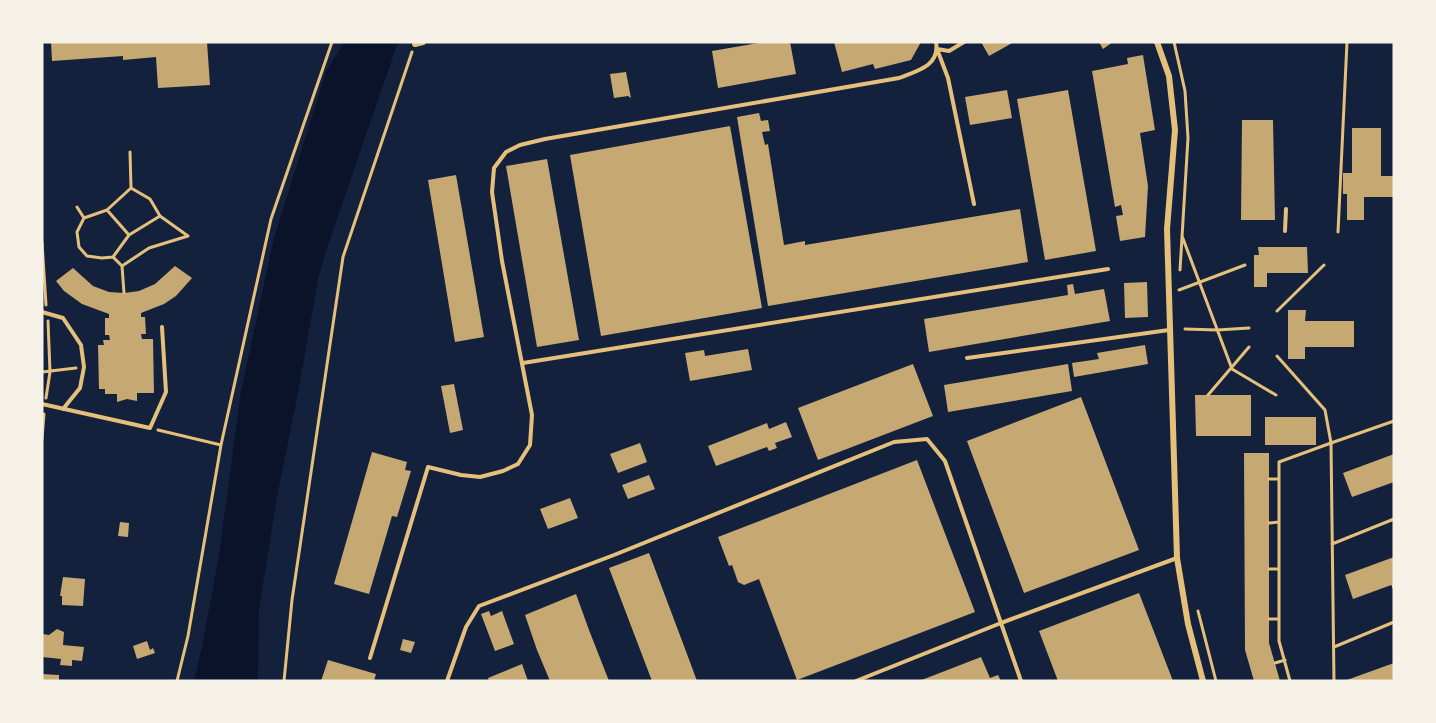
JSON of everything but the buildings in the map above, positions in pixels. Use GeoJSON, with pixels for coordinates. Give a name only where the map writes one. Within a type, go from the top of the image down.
{"type":"FeatureCollection","features":[{"type":"Feature","properties":{"kind":"street"},"geometry":{"type":"LineString","coordinates":[[415,44],[423,42]]}},
{"type":"Feature","properties":{"kind":"street"},"geometry":{"type":"LineString","coordinates":[[1157,42],[1169,76],[1175,130],[1167,229],[1177,558],[1188,624],[1203,681]]}},
{"type":"Feature","properties":{"kind":"lane"},"geometry":{"type":"LineString","coordinates":[[936,42],[948,78],[974,204]]}},
{"type":"Feature","properties":{"kind":"lane"},"geometry":{"type":"LineString","coordinates":[[937,49],[949,51],[964,42]]}},
{"type":"Feature","properties":{"kind":"lane"},"geometry":{"type":"LineString","coordinates":[[370,658],[428,467],[480,477],[518,464],[530,445],[532,415],[502,261],[492,192],[494,168],[506,152],[520,145],[545,139],[899,78],[924,68],[933,61],[937,49]]}},
{"type":"Feature","properties":{"kind":"lane"},"geometry":{"type":"LineString","coordinates":[[1285,231],[1286,209]]}},
{"type":"Feature","properties":{"kind":"lane"},"geometry":{"type":"LineString","coordinates":[[523,363],[1108,269]]}},
{"type":"Feature","properties":{"kind":"lane"},"geometry":{"type":"LineString","coordinates":[[44,313],[63,318],[81,345],[84,367],[81,388],[63,409]]}},
{"type":"Feature","properties":{"kind":"lane"},"geometry":{"type":"LineString","coordinates":[[44,404],[150,428],[166,392],[162,327]]}},
{"type":"Feature","properties":{"kind":"lane"},"geometry":{"type":"LineString","coordinates":[[967,358],[1169,330]]}},
{"type":"Feature","properties":{"kind":"lane"},"geometry":{"type":"LineString","coordinates":[[447,681],[466,627],[479,606],[614,555],[894,442],[927,439],[945,461],[1021,681]]}},
{"type":"Feature","properties":{"kind":"lane"},"geometry":{"type":"LineString","coordinates":[[856,681],[1001,623],[1177,558]]}},
{"type":"Feature","properties":{"kind":"path"},"geometry":{"type":"LineString","coordinates":[[177,681],[188,636],[221,445],[272,219],[332,42]]}},
{"type":"Feature","properties":{"kind":"path"},"geometry":{"type":"LineString","coordinates":[[1174,42],[1185,92],[1188,138],[1179,290],[1245,265]]}},
{"type":"Feature","properties":{"kind":"path"},"geometry":{"type":"LineString","coordinates":[[1338,232],[1347,42]]}},
{"type":"Feature","properties":{"kind":"path"},"geometry":{"type":"LineString","coordinates":[[284,681],[292,600],[343,257],[415,44]]}},
{"type":"Feature","properties":{"kind":"path"},"geometry":{"type":"LineString","coordinates":[[130,152],[131,188],[107,210],[84,218],[77,232],[79,247],[87,256],[113,257],[129,235],[160,216]]}},
{"type":"Feature","properties":{"kind":"path"},"geometry":{"type":"LineString","coordinates":[[122,266],[148,248],[188,236],[160,216],[150,200],[131,188]]}},
{"type":"Feature","properties":{"kind":"path"},"geometry":{"type":"LineString","coordinates":[[77,207],[84,218]]}},
{"type":"Feature","properties":{"kind":"path"},"geometry":{"type":"LineString","coordinates":[[107,210],[129,235]]}},
{"type":"Feature","properties":{"kind":"path"},"geometry":{"type":"LineString","coordinates":[[1181,234],[1232,369],[1276,395]]}},
{"type":"Feature","properties":{"kind":"path"},"geometry":{"type":"LineString","coordinates":[[42,242],[44,313],[50,372],[44,404],[42,439]]}},
{"type":"Feature","properties":{"kind":"path"},"geometry":{"type":"LineString","coordinates":[[113,257],[122,266],[124,293]]}},
{"type":"Feature","properties":{"kind":"path"},"geometry":{"type":"LineString","coordinates":[[1277,311],[1324,265]]}},
{"type":"Feature","properties":{"kind":"path"},"geometry":{"type":"LineString","coordinates":[[1181,324],[1181,335]]}},
{"type":"Feature","properties":{"kind":"path"},"geometry":{"type":"LineString","coordinates":[[1185,329],[1249,328]]}},
{"type":"Feature","properties":{"kind":"path"},"geometry":{"type":"LineString","coordinates":[[1208,395],[1249,348]]}},
{"type":"Feature","properties":{"kind":"path"},"geometry":{"type":"LineString","coordinates":[[1276,356],[1325,410],[1331,443],[1334,681]]}},
{"type":"Feature","properties":{"kind":"path"},"geometry":{"type":"LineString","coordinates":[[42,372],[84,367]]}},
{"type":"Feature","properties":{"kind":"path"},"geometry":{"type":"LineString","coordinates":[[1290,681],[1279,641],[1279,462],[1394,421]]}},
{"type":"Feature","properties":{"kind":"path"},"geometry":{"type":"LineString","coordinates":[[150,428],[221,445]]}},
{"type":"Feature","properties":{"kind":"path"},"geometry":{"type":"LineString","coordinates":[[1269,479],[1279,479]]}},
{"type":"Feature","properties":{"kind":"path"},"geometry":{"type":"LineString","coordinates":[[1332,544],[1394,519]]}},
{"type":"Feature","properties":{"kind":"path"},"geometry":{"type":"LineString","coordinates":[[1269,523],[1279,522]]}},
{"type":"Feature","properties":{"kind":"path"},"geometry":{"type":"LineString","coordinates":[[1269,569],[1279,569]]}},
{"type":"Feature","properties":{"kind":"path"},"geometry":{"type":"LineString","coordinates":[[1197,610],[1216,681]]}},
{"type":"Feature","properties":{"kind":"path"},"geometry":{"type":"LineString","coordinates":[[1269,619],[1280,619]]}},
{"type":"Feature","properties":{"kind":"path"},"geometry":{"type":"LineString","coordinates":[[1334,647],[1394,622]]}},
{"type":"Feature","properties":{"kind":"path"},"geometry":{"type":"LineString","coordinates":[[1275,663],[1285,660]]}},
{"type":"Feature","properties":{"kind":"water"},"geometry":{"type":"Polygon","coordinates":[[[344,42],[398,42],[318,279],[277,497],[259,609],[258,681],[194,681],[219,555],[241,391],[274,238],[326,72],[344,42]]]}}]}
